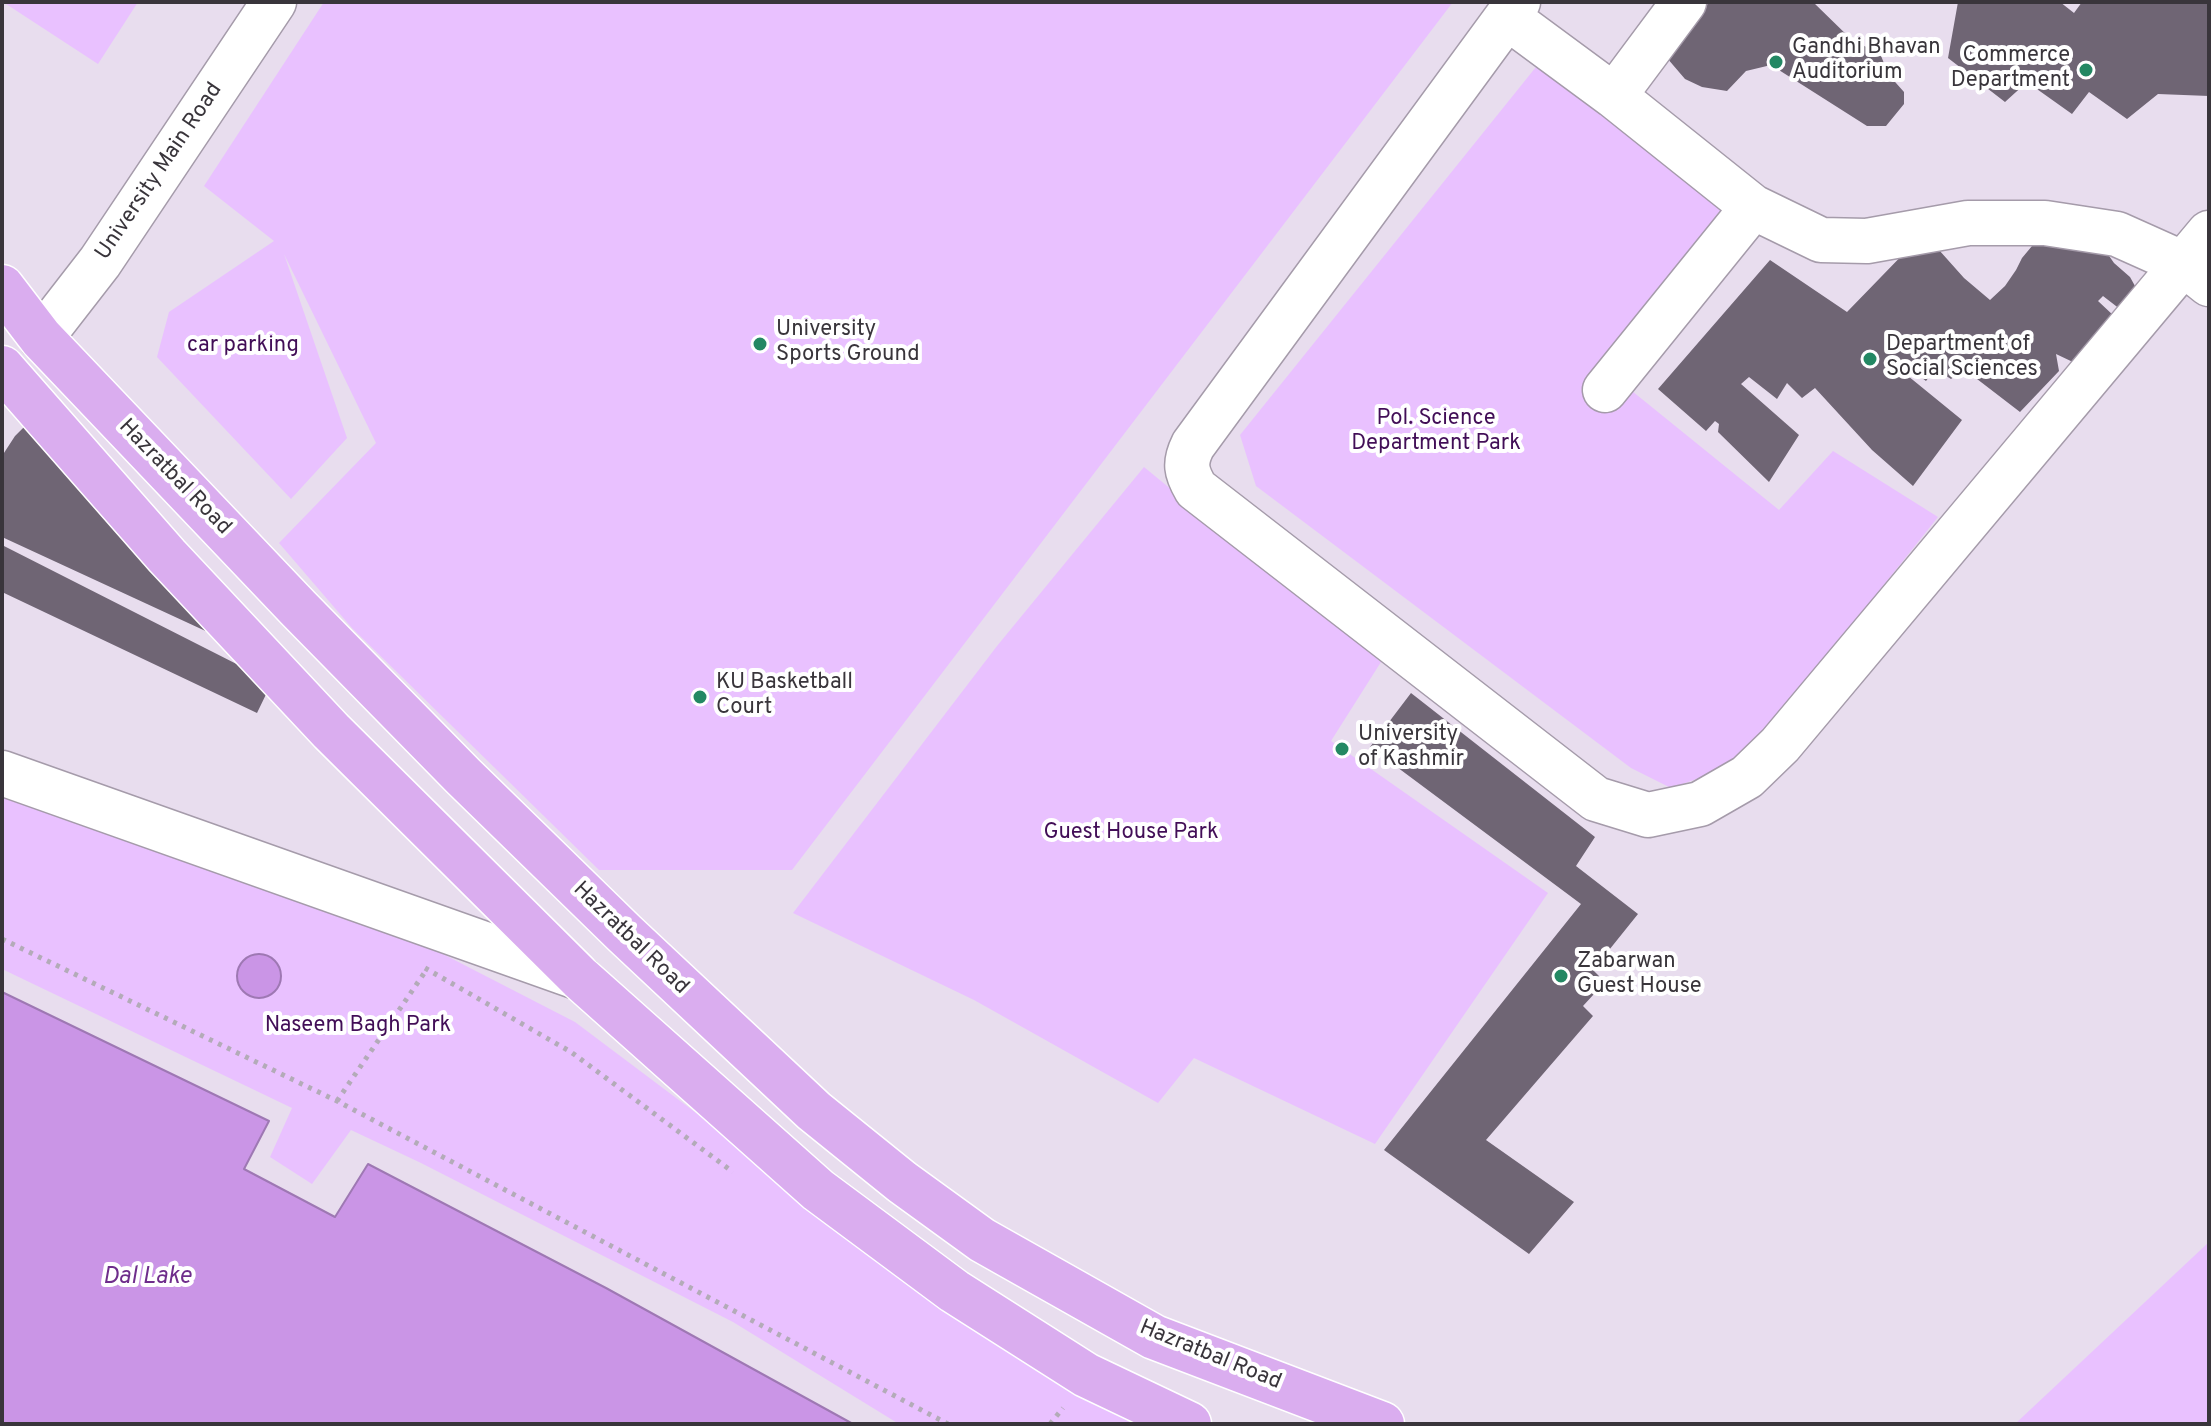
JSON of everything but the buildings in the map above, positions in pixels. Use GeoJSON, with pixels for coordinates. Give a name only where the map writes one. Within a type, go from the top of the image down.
{"type":"FeatureCollection","features":[{"type":"Feature","properties":{"kind":"main road","name":"Hazratbal Road"},"geometry":{"type":"LineString","coordinates":[[2,287],[41,338],[463,776],[624,933],[814,1111],[902,1182],[982,1240],[1154,1337],[1382,1424]]}},
{"type":"Feature","properties":{"kind":"main road"},"geometry":{"type":"LineString","coordinates":[[41,338],[4,376],[331,731],[580,978],[818,1190],[954,1291],[1086,1375],[1189,1424]]}},
{"type":"Feature","properties":{"kind":"main road"},"geometry":{"type":"LineString","coordinates":[[580,978],[624,933]]}},
{"type":"Feature","properties":{"kind":"street","name":"University Main Road"},"geometry":{"type":"LineString","coordinates":[[41,338],[100,262],[274,2]]}},
{"type":"Feature","properties":{"kind":"street"},"geometry":{"type":"LineString","coordinates":[[1614,96],[1684,2]]}},
{"type":"Feature","properties":{"kind":"street"},"geometry":{"type":"LineString","coordinates":[[1512,10],[1753,207],[1821,240],[1867,241],[1968,223],[2045,223],[2117,234],[2201,260],[1780,745],[1747,777],[1700,804],[1648,815],[1596,799],[1196,489],[1188,476],[1187,458],[1193,445],[1512,10]]}},
{"type":"Feature","properties":{"kind":"street"},"geometry":{"type":"LineString","coordinates":[[1605,390],[1753,207]]}},
{"type":"Feature","properties":{"kind":"street"},"geometry":{"type":"LineString","coordinates":[[2,773],[580,978]]}},
{"type":"Feature","properties":{"kind":"path"},"geometry":{"type":"LineString","coordinates":[[337,1101],[452,932]]}},
{"type":"Feature","properties":{"kind":"path"},"geometry":{"type":"LineString","coordinates":[[2,939],[337,1101],[948,1424]]}},
{"type":"Feature","properties":{"kind":"path"},"geometry":{"type":"LineString","coordinates":[[413,963],[571,1052],[733,1172]]}},
{"type":"Feature","properties":{"kind":"green space"},"geometry":{"type":"Polygon","coordinates":[[[3,2],[138,2],[98,64],[3,2]]]}},
{"type":"Feature","properties":{"kind":"green space","name":"University Sports Ground"},"geometry":{"type":"Polygon","coordinates":[[[324,2],[1453,2],[792,870],[599,870],[352,628],[279,543],[376,443],[284,254],[347,438],[291,499],[157,357],[169,312],[274,241],[204,186],[324,2]]]}},
{"type":"Feature","properties":{"kind":"green space","name":"Pol. Science Department Park"},"geometry":{"type":"Polygon","coordinates":[[[1544,57],[1731,201],[1581,390],[1617,410],[1632,391],[1779,510],[1833,451],[1938,517],[1765,734],[1725,769],[1671,788],[1631,768],[1256,486],[1240,435],[1544,57]]]}},
{"type":"Feature","properties":{"kind":"green space","name":"Guest House Park"},"geometry":{"type":"Polygon","coordinates":[[[1144,467],[1381,662],[1331,741],[1548,893],[1375,1144],[1194,1058],[1158,1103],[974,1000],[793,913],[997,646],[1144,467]]]}},
{"type":"Feature","properties":{"kind":"green space","name":"Naseem Bagh Park"},"geometry":{"type":"Polygon","coordinates":[[[2,794],[404,934],[575,1022],[1004,1349],[1158,1424],[899,1424],[733,1322],[351,1130],[312,1184],[270,1157],[292,1108],[2,969],[2,794]]]}},
{"type":"Feature","properties":{"kind":"green space"},"geometry":{"type":"Polygon","coordinates":[[[2209,1242],[2209,1424],[2015,1424],[2209,1242]]]}},
{"type":"Feature","properties":{"kind":"water"},"geometry":{"type":"Polygon","coordinates":[[[259,954],[274,961],[281,976],[274,991],[259,998],[244,991],[237,976],[244,961],[259,954]]]}},
{"type":"Feature","properties":{"kind":"water","name":"Dal Lake"},"geometry":{"type":"Polygon","coordinates":[[[2,992],[269,1121],[244,1169],[335,1217],[368,1164],[606,1288],[853,1424],[2,1424],[2,992]]]}},
{"type":"Feature","properties":{"kind":"place","name":"Gandhi Bhavan Auditorium"},"geometry":{"type":"Point","coordinates":[1776,62]}},
{"type":"Feature","properties":{"kind":"place","name":"Commerce Department"},"geometry":{"type":"Point","coordinates":[2086,70]}},
{"type":"Feature","properties":{"kind":"place","name":"University Sports Ground"},"geometry":{"type":"Point","coordinates":[760,344]}},
{"type":"Feature","properties":{"kind":"place","name":"Department of Social Sciences"},"geometry":{"type":"Point","coordinates":[1870,359]}},
{"type":"Feature","properties":{"kind":"place","name":"KU Basketball Court"},"geometry":{"type":"Point","coordinates":[700,697]}},
{"type":"Feature","properties":{"kind":"place","name":"University of Kashmir"},"geometry":{"type":"Point","coordinates":[1342,749]}},
{"type":"Feature","properties":{"kind":"place","name":"Zabarwan Guest House"},"geometry":{"type":"Point","coordinates":[1561,976]}},
{"type":"Feature","properties":{"kind":"park label","name":"car parking"},"geometry":{"type":"Point","coordinates":[243,347]}}]}
